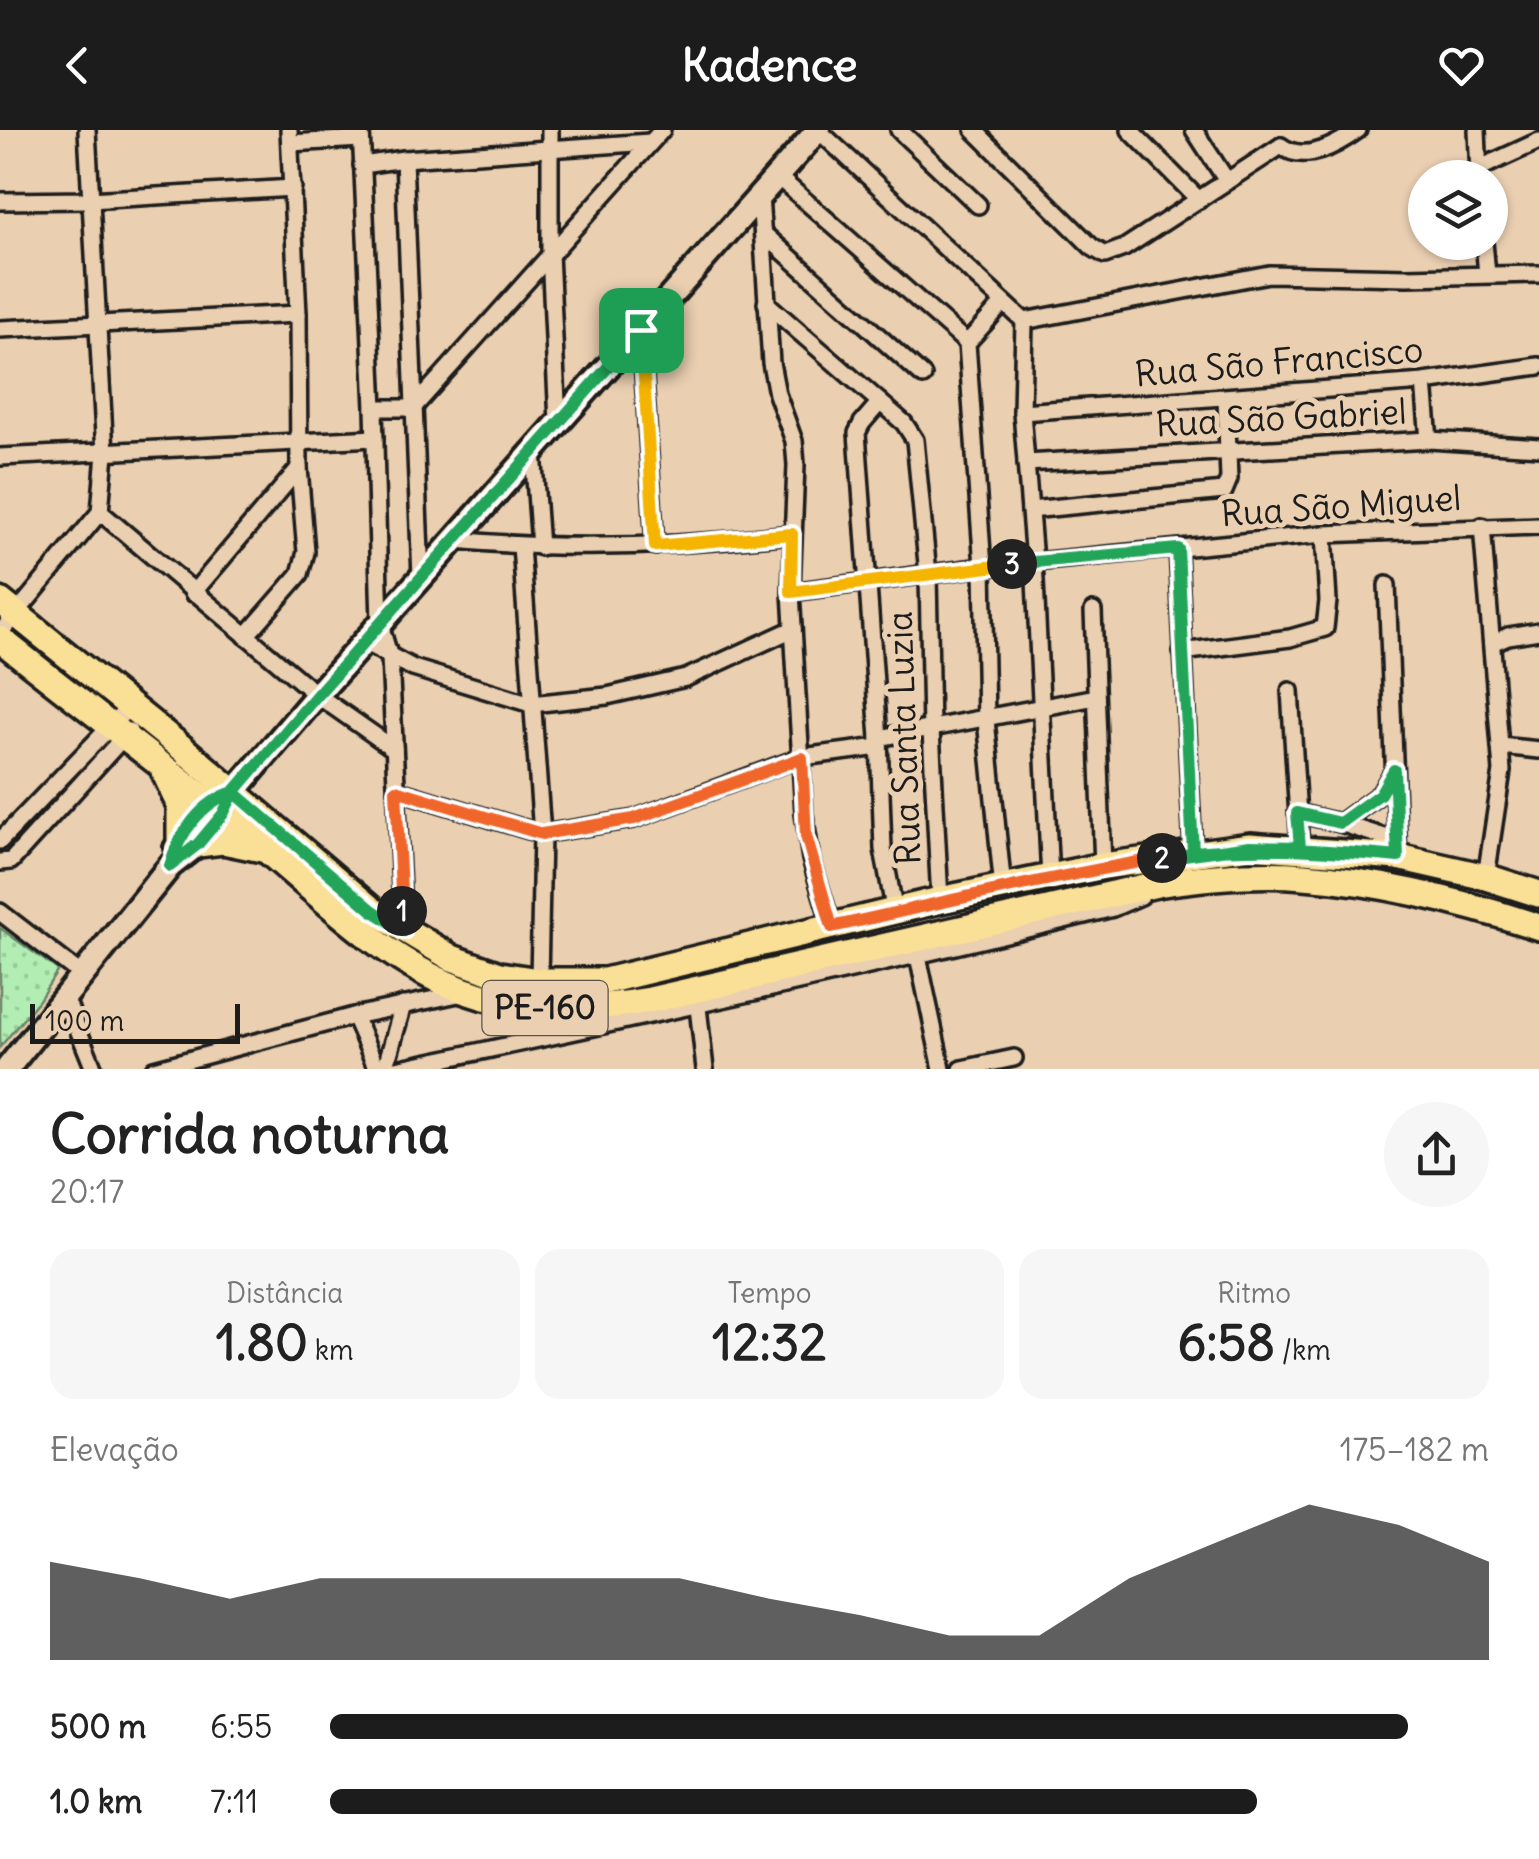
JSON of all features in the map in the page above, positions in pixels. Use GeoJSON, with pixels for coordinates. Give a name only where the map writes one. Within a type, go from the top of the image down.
{"type":"FeatureCollection","features":[{"type":"Feature","properties":{"kind":"main road","name":"PE-160"},"geometry":{"type":"LineString","coordinates":[[4,622],[137,712],[267,851],[394,957],[466,992],[510,1004],[557,1010],[697,998],[1157,884],[1198,878],[1302,875],[1399,890],[1539,927]]}},
{"type":"Feature","properties":{"kind":"main road","name":"PE-160"},"geometry":{"type":"LineString","coordinates":[[4,622],[116,731],[372,910],[452,958],[500,975],[539,982],[605,981],[940,900],[1103,866],[1250,846],[1398,849],[1539,894]]}},
{"type":"Feature","properties":{"kind":"main road"},"geometry":{"type":"LineString","coordinates":[[161,764],[180,806],[189,842],[223,841],[267,851]]}},
{"type":"Feature","properties":{"kind":"street"},"geometry":{"type":"LineString","coordinates":[[4,622],[100,512],[105,453],[88,130]]}},
{"type":"Feature","properties":{"kind":"street"},"geometry":{"type":"LineString","coordinates":[[550,130],[550,252],[558,423]]}},
{"type":"Feature","properties":{"kind":"street"},"geometry":{"type":"LineString","coordinates":[[6,1069],[222,803],[818,130],[1024,321],[1022,412],[1034,561],[1050,878]]}},
{"type":"Feature","properties":{"kind":"street"},"geometry":{"type":"LineString","coordinates":[[899,130],[978,205]]}},
{"type":"Feature","properties":{"kind":"street"},"geometry":{"type":"LineString","coordinates":[[974,130],[1092,248],[1106,255],[1124,248],[1280,146]]}},
{"type":"Feature","properties":{"kind":"street"},"geometry":{"type":"LineString","coordinates":[[1130,130],[1199,200]]}},
{"type":"Feature","properties":{"kind":"street"},"geometry":{"type":"LineString","coordinates":[[1194,130],[1227,181]]}},
{"type":"Feature","properties":{"kind":"street"},"geometry":{"type":"LineString","coordinates":[[1272,130],[1280,146],[1290,153],[1309,154],[1358,130]]}},
{"type":"Feature","properties":{"kind":"street"},"geometry":{"type":"LineString","coordinates":[[1478,130],[1479,160]]}},
{"type":"Feature","properties":{"kind":"street"},"geometry":{"type":"LineString","coordinates":[[246,636],[292,586],[304,563],[290,137],[361,134],[380,624],[390,658],[404,931]]}},
{"type":"Feature","properties":{"kind":"street"},"geometry":{"type":"LineString","coordinates":[[362,165],[656,136]]}},
{"type":"Feature","properties":{"kind":"street"},"geometry":{"type":"LineString","coordinates":[[374,408],[413,408],[656,136]]}},
{"type":"Feature","properties":{"kind":"street"},"geometry":{"type":"LineString","coordinates":[[1503,160],[1539,141]]}},
{"type":"Feature","properties":{"kind":"street"},"geometry":{"type":"LineString","coordinates":[[404,158],[421,578]]}},
{"type":"Feature","properties":{"kind":"street"},"geometry":{"type":"LineString","coordinates":[[777,176],[967,344],[983,566],[986,720],[1003,889]]}},
{"type":"Feature","properties":{"kind":"street"},"geometry":{"type":"LineString","coordinates":[[0,201],[293,188]]}},
{"type":"Feature","properties":{"kind":"street"},"geometry":{"type":"LineString","coordinates":[[760,195],[774,380],[794,441],[792,629],[806,836],[832,927]]}},
{"type":"Feature","properties":{"kind":"street"},"geometry":{"type":"LineString","coordinates":[[764,234],[923,376]]}},
{"type":"Feature","properties":{"kind":"street"},"geometry":{"type":"LineString","coordinates":[[1486,260],[1487,274]]}},
{"type":"Feature","properties":{"kind":"street"},"geometry":{"type":"LineString","coordinates":[[1024,321],[1269,274],[1539,274]]}},
{"type":"Feature","properties":{"kind":"street","name":"Rua Santa Luzia"},"geometry":{"type":"LineString","coordinates":[[766,303],[904,423],[915,440],[928,574],[940,900]]}},
{"type":"Feature","properties":{"kind":"street"},"geometry":{"type":"LineString","coordinates":[[967,344],[1004,303]]}},
{"type":"Feature","properties":{"kind":"street"},"geometry":{"type":"LineString","coordinates":[[0,329],[298,314]]}},
{"type":"Feature","properties":{"kind":"street"},"geometry":{"type":"LineString","coordinates":[[641,330],[655,546]]}},
{"type":"Feature","properties":{"kind":"street","name":"Rua São Francisco"},"geometry":{"type":"LineString","coordinates":[[1022,412],[1424,382],[1539,366]]}},
{"type":"Feature","properties":{"kind":"street"},"geometry":{"type":"LineString","coordinates":[[1424,382],[1429,440]]}},
{"type":"Feature","properties":{"kind":"street"},"geometry":{"type":"LineString","coordinates":[[1030,510],[1219,493],[1228,488],[1226,398]]}},
{"type":"Feature","properties":{"kind":"street"},"geometry":{"type":"LineString","coordinates":[[880,402],[857,433],[884,849],[895,913]]}},
{"type":"Feature","properties":{"kind":"street"},"geometry":{"type":"LineString","coordinates":[[0,457],[375,438]]}},
{"type":"Feature","properties":{"kind":"street","name":"Rua São Gabriel"},"geometry":{"type":"LineString","coordinates":[[1026,463],[1429,440],[1539,447]]}},
{"type":"Feature","properties":{"kind":"street"},"geometry":{"type":"LineString","coordinates":[[533,451],[540,547]]}},
{"type":"Feature","properties":{"kind":"street"},"geometry":{"type":"LineString","coordinates":[[193,593],[299,468]]}},
{"type":"Feature","properties":{"kind":"street"},"geometry":{"type":"LineString","coordinates":[[100,512],[317,695],[394,749]]}},
{"type":"Feature","properties":{"kind":"street"},"geometry":{"type":"LineString","coordinates":[[1482,526],[1500,746],[1500,792],[1486,876]]}},
{"type":"Feature","properties":{"kind":"street","name":"Rua São Miguel"},"geometry":{"type":"LineString","coordinates":[[791,592],[983,566],[1324,534],[1539,526]]}},
{"type":"Feature","properties":{"kind":"street"},"geometry":{"type":"LineString","coordinates":[[455,540],[540,547],[655,546],[792,534]]}},
{"type":"Feature","properties":{"kind":"street"},"geometry":{"type":"LineString","coordinates":[[1182,652],[1290,638],[1326,628],[1324,534]]}},
{"type":"Feature","properties":{"kind":"street"},"geometry":{"type":"LineString","coordinates":[[521,546],[542,834],[539,982]]}},
{"type":"Feature","properties":{"kind":"street"},"geometry":{"type":"LineString","coordinates":[[1178,549],[1193,852]]}},
{"type":"Feature","properties":{"kind":"street"},"geometry":{"type":"LineString","coordinates":[[1297,813],[1340,823],[1398,849],[1387,585]]}},
{"type":"Feature","properties":{"kind":"street"},"geometry":{"type":"LineString","coordinates":[[1093,611],[1103,866]]}},
{"type":"Feature","properties":{"kind":"street"},"geometry":{"type":"LineString","coordinates":[[364,642],[413,668],[530,704],[607,696],[686,678],[792,629]]}},
{"type":"Feature","properties":{"kind":"street"},"geometry":{"type":"LineString","coordinates":[[1492,644],[1508,636],[1539,630]]}},
{"type":"Feature","properties":{"kind":"street"},"geometry":{"type":"LineString","coordinates":[[1290,691],[1300,847]]}},
{"type":"Feature","properties":{"kind":"street"},"geometry":{"type":"LineString","coordinates":[[396,790],[542,834],[634,819],[802,758],[1096,697]]}},
{"type":"Feature","properties":{"kind":"street"},"geometry":{"type":"LineString","coordinates":[[0,842],[137,712]]}},
{"type":"Feature","properties":{"kind":"street"},"geometry":{"type":"LineString","coordinates":[[4,858],[116,731]]}},
{"type":"Feature","properties":{"kind":"street"},"geometry":{"type":"LineString","coordinates":[[1500,746],[1539,750]]}},
{"type":"Feature","properties":{"kind":"street"},"geometry":{"type":"LineString","coordinates":[[1340,823],[1380,794],[1394,770]]}},
{"type":"Feature","properties":{"kind":"street"},"geometry":{"type":"LineString","coordinates":[[396,1069],[697,998],[918,956],[1113,908],[1139,898],[1157,884]]}},
{"type":"Feature","properties":{"kind":"street"},"geometry":{"type":"LineString","coordinates":[[0,912],[82,975]]}},
{"type":"Feature","properties":{"kind":"street"},"geometry":{"type":"LineString","coordinates":[[918,956],[942,1069]]}},
{"type":"Feature","properties":{"kind":"street"},"geometry":{"type":"LineString","coordinates":[[154,1069],[354,1016],[466,992]]}},
{"type":"Feature","properties":{"kind":"street"},"geometry":{"type":"LineString","coordinates":[[65,997],[94,1069]]}},
{"type":"Feature","properties":{"kind":"street"},"geometry":{"type":"LineString","coordinates":[[697,998],[705,1069]]}},
{"type":"Feature","properties":{"kind":"street"},"geometry":{"type":"LineString","coordinates":[[385,1069],[403,1005]]}},
{"type":"Feature","properties":{"kind":"street"},"geometry":{"type":"LineString","coordinates":[[354,1016],[377,1069]]}},
{"type":"Feature","properties":{"kind":"street"},"geometry":{"type":"LineString","coordinates":[[224,1050],[232,1069]]}},
{"type":"Feature","properties":{"kind":"street"},"geometry":{"type":"LineString","coordinates":[[962,1069],[1014,1058]]}},
{"type":"Feature","properties":{"kind":"green space"},"geometry":{"type":"Polygon","coordinates":[[[0,928],[58,970],[0,1047],[0,928]]]}},
{"type":"Feature","properties":{"kind":"route"},"geometry":{"type":"LineString","coordinates":[[641,330],[317,695],[234,792],[223,814],[198,844],[170,866],[176,847],[208,804],[234,792],[372,910],[404,931],[396,790],[542,834],[634,819],[802,758],[806,836],[832,927],[1103,866],[1250,846],[1300,847],[1297,813],[1340,823],[1380,794],[1394,770],[1398,857],[1300,847],[1250,846],[1193,852],[1178,549],[983,566],[791,592],[792,534],[655,546],[641,330]]}}]}
